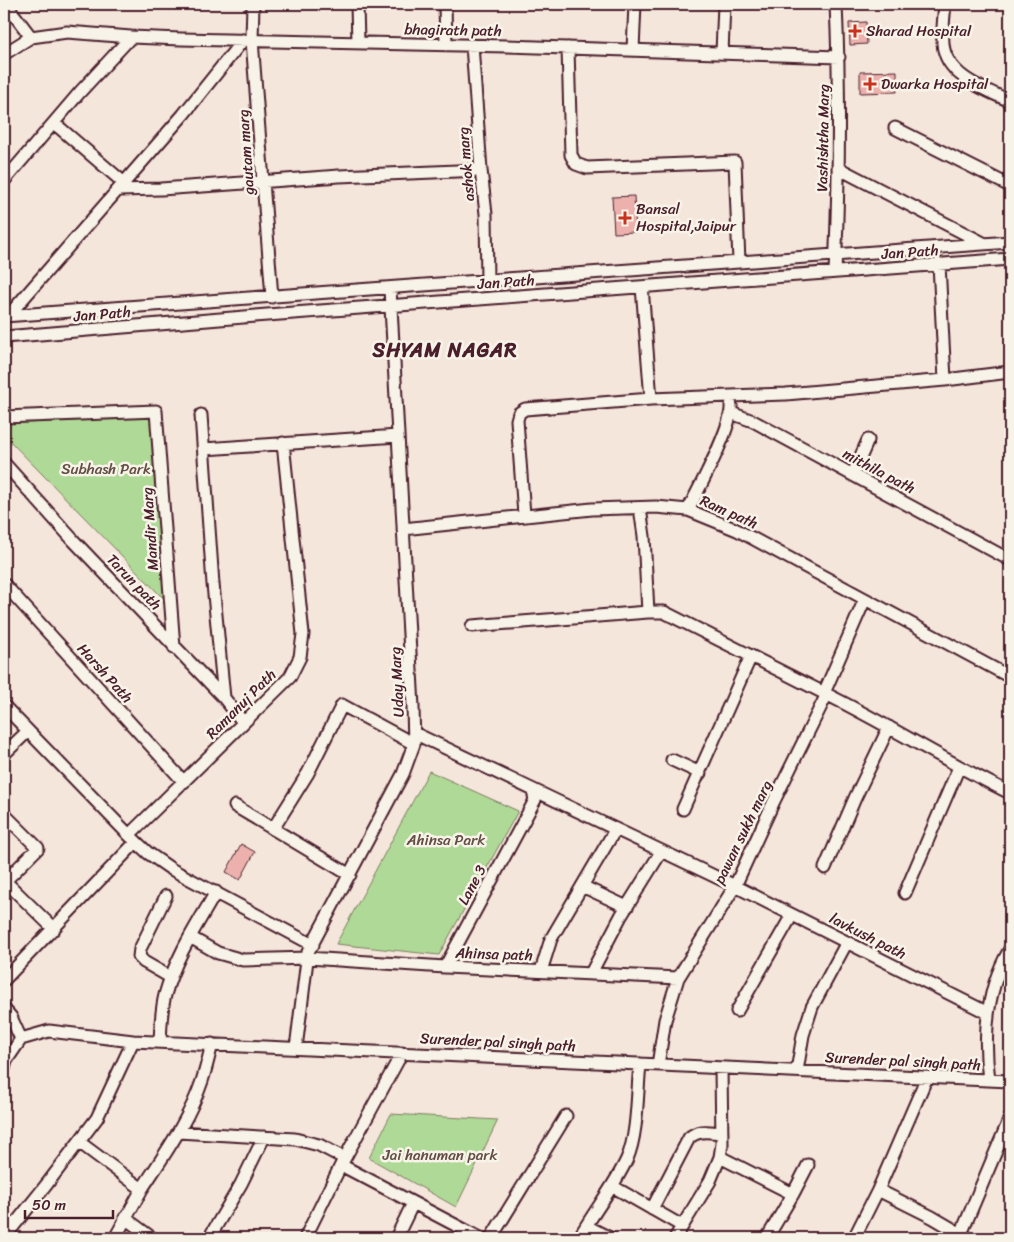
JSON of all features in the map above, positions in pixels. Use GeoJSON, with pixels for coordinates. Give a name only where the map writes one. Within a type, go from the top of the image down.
{"type":"FeatureCollection","features":[{"type":"Feature","properties":{"kind":"street"},"geometry":{"type":"LineString","coordinates":[[4,54],[31,37],[6,4]]}},
{"type":"Feature","properties":{"kind":"street","name":"gautam marg"},"geometry":{"type":"LineString","coordinates":[[254,4],[248,40],[264,180],[272,297]]}},
{"type":"Feature","properties":{"kind":"street"},"geometry":{"type":"LineString","coordinates":[[357,4],[358,43]]}},
{"type":"Feature","properties":{"kind":"street"},"geometry":{"type":"LineString","coordinates":[[445,4],[446,45]]}},
{"type":"Feature","properties":{"kind":"street"},"geometry":{"type":"LineString","coordinates":[[633,50],[635,4]]}},
{"type":"Feature","properties":{"kind":"street"},"geometry":{"type":"LineString","coordinates":[[722,53],[724,4]]}},
{"type":"Feature","properties":{"kind":"street","name":"Vashishtha Marg"},"geometry":{"type":"LineString","coordinates":[[835,272],[839,57],[836,4]]}},
{"type":"Feature","properties":{"kind":"street"},"geometry":{"type":"LineString","coordinates":[[945,4],[943,43],[948,63],[967,80],[1010,101]]}},
{"type":"Feature","properties":{"kind":"street","name":"bhagirath path"},"geometry":{"type":"LineString","coordinates":[[31,37],[67,32],[131,38],[472,45],[839,57]]}},
{"type":"Feature","properties":{"kind":"street"},"geometry":{"type":"LineString","coordinates":[[4,181],[131,38]]}},
{"type":"Feature","properties":{"kind":"street"},"geometry":{"type":"LineString","coordinates":[[6,316],[248,40]]}},
{"type":"Feature","properties":{"kind":"street","name":"ashok marg"},"geometry":{"type":"LineString","coordinates":[[472,45],[486,214],[487,281]]}},
{"type":"Feature","properties":{"kind":"street"},"geometry":{"type":"LineString","coordinates":[[568,48],[571,155],[576,164],[587,168],[735,157],[739,262]]}},
{"type":"Feature","properties":{"kind":"street"},"geometry":{"type":"LineString","coordinates":[[54,123],[121,187],[161,189],[264,180],[481,170]]}},
{"type":"Feature","properties":{"kind":"street"},"geometry":{"type":"LineString","coordinates":[[894,128],[1010,186]]}},
{"type":"Feature","properties":{"kind":"street"},"geometry":{"type":"LineString","coordinates":[[838,168],[984,244]]}},
{"type":"Feature","properties":{"kind":"street","name":"Jan Path"},"geometry":{"type":"LineString","coordinates":[[6,316],[1010,242]]}},
{"type":"Feature","properties":{"kind":"street","name":"Jan Path"},"geometry":{"type":"LineString","coordinates":[[4,337],[1010,259]]}},
{"type":"Feature","properties":{"kind":"street"},"geometry":{"type":"LineString","coordinates":[[939,264],[945,380]]}},
{"type":"Feature","properties":{"kind":"street"},"geometry":{"type":"LineString","coordinates":[[642,287],[651,399]]}},
{"type":"Feature","properties":{"kind":"street","name":"Uday Marg"},"geometry":{"type":"LineString","coordinates":[[296,1048],[308,952],[403,774],[414,738],[390,288]]}},
{"type":"Feature","properties":{"kind":"street"},"geometry":{"type":"LineString","coordinates":[[524,515],[517,420],[519,414],[526,409],[651,399],[786,394],[945,380],[1010,372]]}},
{"type":"Feature","properties":{"kind":"street"},"geometry":{"type":"LineString","coordinates":[[688,510],[732,413],[730,396]]}},
{"type":"Feature","properties":{"kind":"street","name":"Mandir Marg"},"geometry":{"type":"LineString","coordinates":[[4,417],[156,411],[174,647]]}},
{"type":"Feature","properties":{"kind":"street","name":"mithila path"},"geometry":{"type":"LineString","coordinates":[[732,413],[753,421],[1010,560]]}},
{"type":"Feature","properties":{"kind":"street"},"geometry":{"type":"LineString","coordinates":[[201,415],[213,584],[224,698]]}},
{"type":"Feature","properties":{"kind":"street"},"geometry":{"type":"LineString","coordinates":[[204,449],[398,436]]}},
{"type":"Feature","properties":{"kind":"street"},"geometry":{"type":"LineString","coordinates":[[853,474],[868,440]]}},
{"type":"Feature","properties":{"kind":"street","name":"Ramanuj Path"},"geometry":{"type":"LineString","coordinates":[[4,980],[54,929],[184,782],[290,677],[300,656],[303,634],[283,443]]}},
{"type":"Feature","properties":{"kind":"street","name":"Tarun path"},"geometry":{"type":"LineString","coordinates":[[4,463],[74,542],[224,698],[243,722]]}},
{"type":"Feature","properties":{"kind":"street","name":"Ram path"},"geometry":{"type":"LineString","coordinates":[[403,529],[592,509],[656,507],[688,510],[737,530],[1010,677]]}},
{"type":"Feature","properties":{"kind":"street"},"geometry":{"type":"LineString","coordinates":[[640,508],[644,536],[648,612]]}},
{"type":"Feature","properties":{"kind":"street","name":"Harsh Path"},"geometry":{"type":"LineString","coordinates":[[4,584],[184,782]]}},
{"type":"Feature","properties":{"kind":"street","name":"pawan sukh marg"},"geometry":{"type":"LineString","coordinates":[[658,1065],[665,1020],[678,978],[735,886],[825,694],[865,599]]}},
{"type":"Feature","properties":{"kind":"street"},"geometry":{"type":"LineString","coordinates":[[472,626],[664,612],[889,727],[959,767],[1010,793]]}},
{"type":"Feature","properties":{"kind":"street"},"geometry":{"type":"LineString","coordinates":[[683,809],[751,656]]}},
{"type":"Feature","properties":{"kind":"street","name":"lavkush path"},"geometry":{"type":"LineString","coordinates":[[273,829],[308,773],[342,705],[533,791],[735,886],[988,1013]]}},
{"type":"Feature","properties":{"kind":"street"},"geometry":{"type":"LineString","coordinates":[[4,706],[132,839],[148,853],[171,869],[312,945]]}},
{"type":"Feature","properties":{"kind":"street"},"geometry":{"type":"LineString","coordinates":[[825,868],[855,798],[889,727]]}},
{"type":"Feature","properties":{"kind":"street"},"geometry":{"type":"LineString","coordinates":[[4,754],[28,731]]}},
{"type":"Feature","properties":{"kind":"street"},"geometry":{"type":"LineString","coordinates":[[672,760],[700,772]]}},
{"type":"Feature","properties":{"kind":"street"},"geometry":{"type":"LineString","coordinates":[[905,893],[959,767]]}},
{"type":"Feature","properties":{"kind":"street","name":"Lane 3"},"geometry":{"type":"LineString","coordinates":[[445,967],[535,800],[533,791]]}},
{"type":"Feature","properties":{"kind":"street"},"geometry":{"type":"LineString","coordinates":[[235,806],[350,875]]}},
{"type":"Feature","properties":{"kind":"street"},"geometry":{"type":"LineString","coordinates":[[4,814],[38,848],[4,881],[54,929]]}},
{"type":"Feature","properties":{"kind":"street"},"geometry":{"type":"LineString","coordinates":[[540,971],[551,939],[615,830]]}},
{"type":"Feature","properties":{"kind":"street"},"geometry":{"type":"LineString","coordinates":[[590,974],[627,907],[662,852]]}},
{"type":"Feature","properties":{"kind":"street"},"geometry":{"type":"LineString","coordinates":[[582,886],[627,907]]}},
{"type":"Feature","properties":{"kind":"street"},"geometry":{"type":"LineString","coordinates":[[160,1041],[164,998],[170,977],[180,955],[216,892]]}},
{"type":"Feature","properties":{"kind":"street"},"geometry":{"type":"LineString","coordinates":[[166,896],[140,948],[139,957],[170,977]]}},
{"type":"Feature","properties":{"kind":"street"},"geometry":{"type":"LineString","coordinates":[[737,1011],[792,915]]}},
{"type":"Feature","properties":{"kind":"street","name":"Ahinsa path"},"geometry":{"type":"LineString","coordinates":[[190,937],[218,953],[243,960],[308,958],[445,967],[678,978]]}},
{"type":"Feature","properties":{"kind":"street"},"geometry":{"type":"LineString","coordinates":[[797,1071],[803,1035],[812,1007],[847,942]]}},
{"type":"Feature","properties":{"kind":"street"},"geometry":{"type":"LineString","coordinates":[[989,1080],[986,1054],[988,1013],[993,988],[1004,959],[1010,949]]}},
{"type":"Feature","properties":{"kind":"street"},"geometry":{"type":"LineString","coordinates":[[4,1009],[11,1017],[21,1039],[6,1061],[4,1069]]}},
{"type":"Feature","properties":{"kind":"street","name":"Surender pal singh path"},"geometry":{"type":"LineString","coordinates":[[21,1039],[49,1031],[132,1041],[1010,1081]]}},
{"type":"Feature","properties":{"kind":"street"},"geometry":{"type":"LineString","coordinates":[[4,1238],[97,1118],[132,1041]]}},
{"type":"Feature","properties":{"kind":"street"},"geometry":{"type":"LineString","coordinates":[[115,1238],[142,1189],[178,1132],[202,1082],[212,1044]]}},
{"type":"Feature","properties":{"kind":"street"},"geometry":{"type":"LineString","coordinates":[[305,1238],[343,1162],[402,1053]]}},
{"type":"Feature","properties":{"kind":"street"},"geometry":{"type":"LineString","coordinates":[[579,1238],[612,1186],[627,1158],[633,1138],[640,1064]]}},
{"type":"Feature","properties":{"kind":"street"},"geometry":{"type":"LineString","coordinates":[[675,1238],[710,1181],[720,1157],[722,1068]]}},
{"type":"Feature","properties":{"kind":"street"},"geometry":{"type":"LineString","coordinates":[[854,1238],[878,1190],[927,1077]]}},
{"type":"Feature","properties":{"kind":"street"},"geometry":{"type":"LineString","coordinates":[[490,1238],[566,1116]]}},
{"type":"Feature","properties":{"kind":"street"},"geometry":{"type":"LineString","coordinates":[[878,1190],[932,1217],[964,1236],[1010,1118]]}},
{"type":"Feature","properties":{"kind":"street"},"geometry":{"type":"LineString","coordinates":[[652,1209],[689,1138],[693,1134],[702,1131],[722,1133]]}},
{"type":"Feature","properties":{"kind":"street"},"geometry":{"type":"LineString","coordinates":[[178,1132],[294,1139],[319,1145],[343,1162],[413,1203],[480,1238]]}},
{"type":"Feature","properties":{"kind":"street"},"geometry":{"type":"LineString","coordinates":[[209,1238],[241,1184],[264,1137]]}},
{"type":"Feature","properties":{"kind":"street"},"geometry":{"type":"LineString","coordinates":[[79,1142],[142,1189]]}},
{"type":"Feature","properties":{"kind":"street"},"geometry":{"type":"LineString","coordinates":[[720,1157],[793,1194]]}},
{"type":"Feature","properties":{"kind":"street"},"geometry":{"type":"LineString","coordinates":[[767,1238],[808,1166]]}},
{"type":"Feature","properties":{"kind":"street"},"geometry":{"type":"LineString","coordinates":[[612,1186],[682,1226]]}},
{"type":"Feature","properties":{"kind":"street"},"geometry":{"type":"LineString","coordinates":[[396,1238],[413,1203]]}},
{"type":"Feature","properties":{"kind":"street"},"geometry":{"type":"LineString","coordinates":[[125,1218],[152,1238]]}},
{"type":"Feature","properties":{"kind":"street"},"geometry":{"type":"LineString","coordinates":[[586,1226],[610,1238]]}},
{"type":"Feature","properties":{"kind":"green space","name":"Subhash Park"},"geometry":{"type":"Polygon","coordinates":[[[151,417],[170,602],[161,596],[4,435],[4,424],[151,417]]]}},
{"type":"Feature","properties":{"kind":"green space","name":"Ahinsa Park"},"geometry":{"type":"Polygon","coordinates":[[[429,771],[518,811],[439,955],[336,944],[429,771]]]}},
{"type":"Feature","properties":{"kind":"green space","name":"Jai hanuman park"},"geometry":{"type":"Polygon","coordinates":[[[391,1114],[498,1120],[456,1207],[369,1158],[391,1114]]]}},
{"type":"Feature","properties":{"kind":"building"},"geometry":{"type":"Polygon","coordinates":[[[866,22],[867,44],[850,45],[849,23],[866,22]]]}},
{"type":"Feature","properties":{"kind":"building"},"geometry":{"type":"Polygon","coordinates":[[[897,71],[897,92],[860,93],[860,72],[897,71]]]}},
{"type":"Feature","properties":{"kind":"building"},"geometry":{"type":"Polygon","coordinates":[[[634,196],[636,232],[614,233],[612,197],[634,196]]]}},
{"type":"Feature","properties":{"kind":"building"},"geometry":{"type":"Polygon","coordinates":[[[241,844],[255,852],[240,880],[226,872],[241,844]]]}},
{"type":"Feature","properties":{"kind":"place","name":"Sharad Hospital"},"geometry":{"type":"Point","coordinates":[855,31]}},
{"type":"Feature","properties":{"kind":"place","name":"Dwarka Hospital"},"geometry":{"type":"Point","coordinates":[870,84]}},
{"type":"Feature","properties":{"kind":"place","name":"Bansal Hospital,Jaipur"},"geometry":{"type":"Point","coordinates":[625,218]}},
{"type":"Feature","properties":{"kind":"district","name":"SHYAM NAGAR"},"geometry":{"type":"Point","coordinates":[445,350]}}]}
